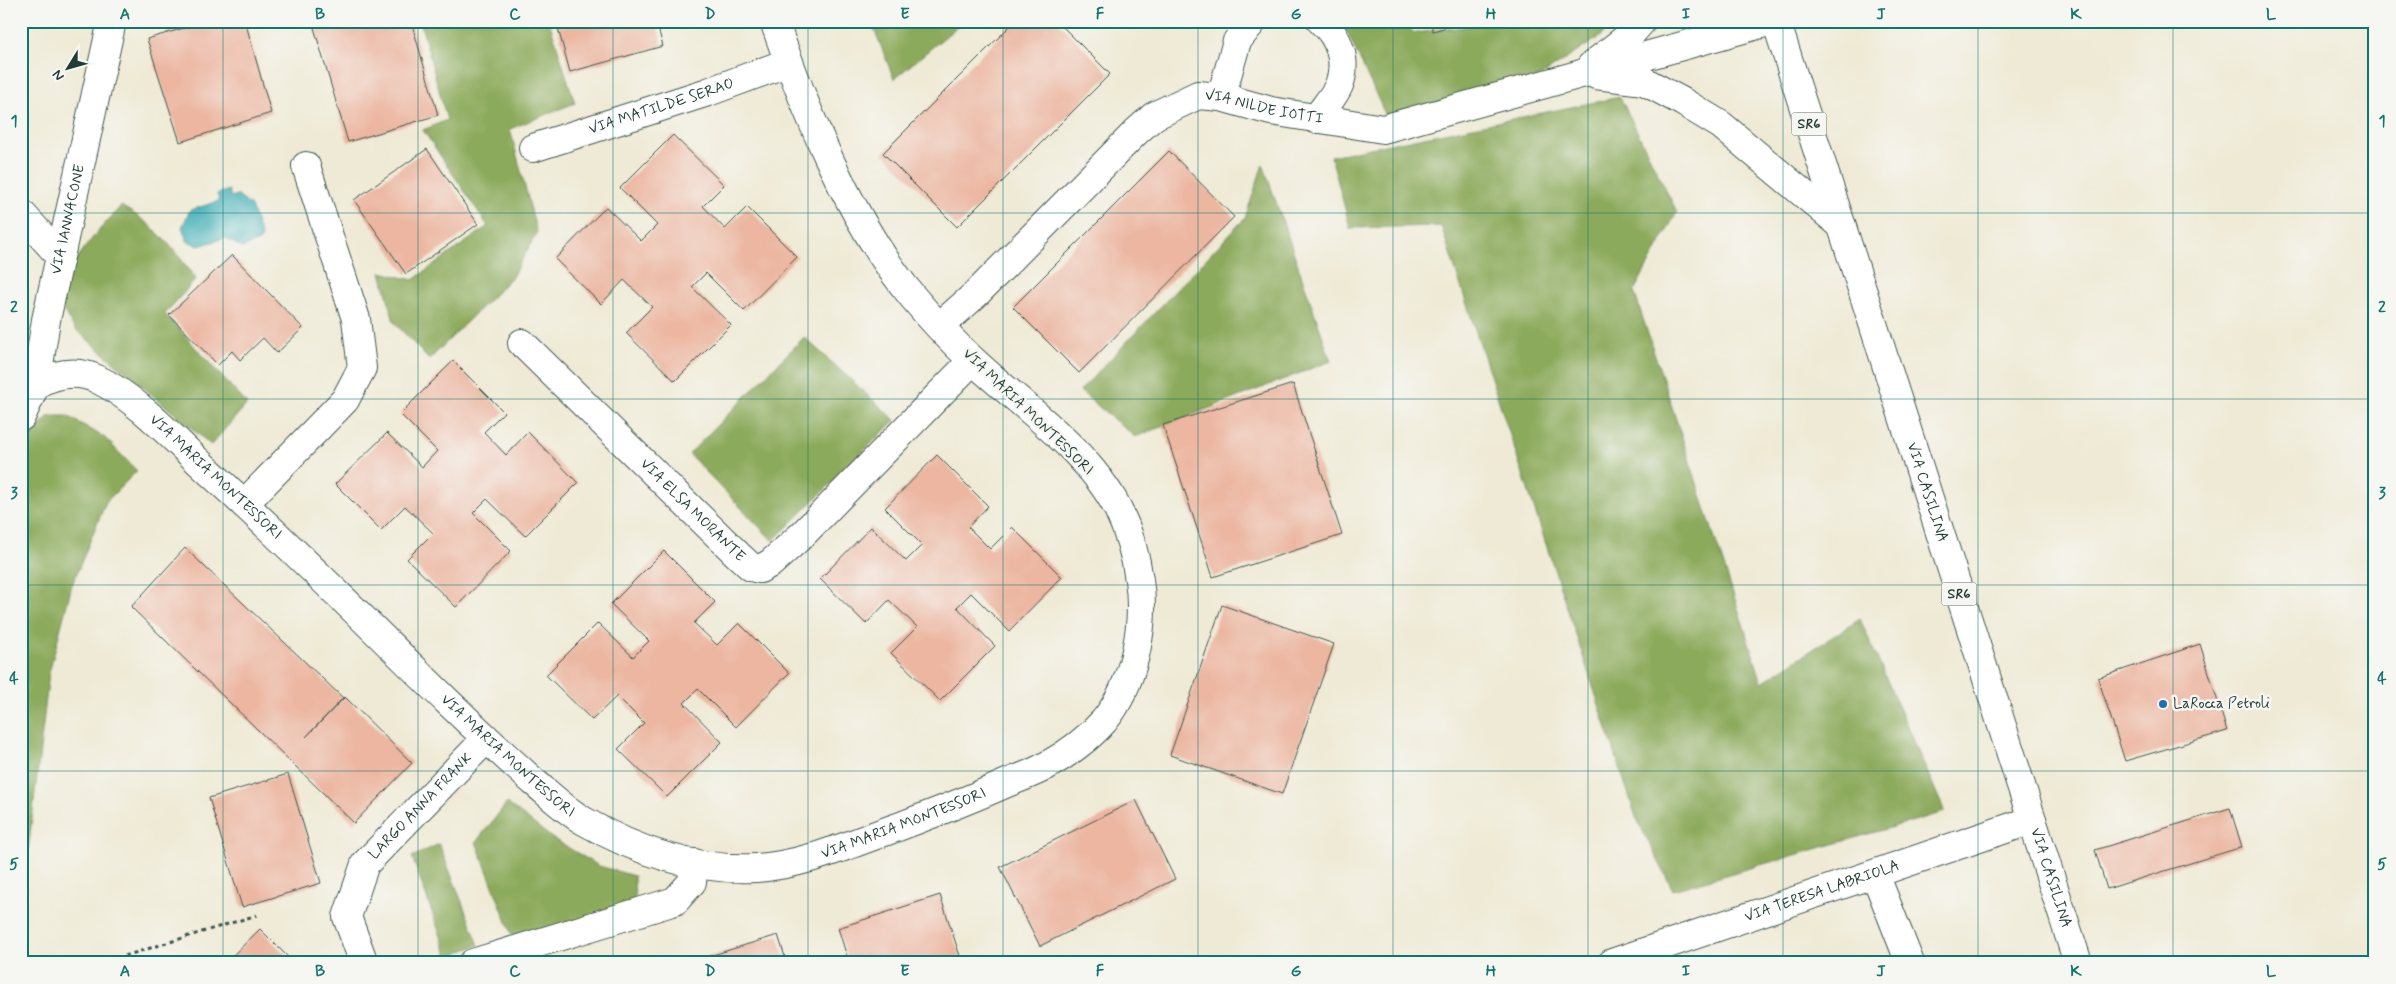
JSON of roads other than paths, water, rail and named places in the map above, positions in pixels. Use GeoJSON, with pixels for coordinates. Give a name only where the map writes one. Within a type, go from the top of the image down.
{"type":"FeatureCollection","features":[{"type":"Feature","properties":{"kind":"street","name":"VIA IANNACONE"},"geometry":{"type":"LineString","coordinates":[[21,417],[36,384],[59,255],[112,21]]}},
{"type":"Feature","properties":{"kind":"street","name":"VIA MARIA MONTESSORI"},"geometry":{"type":"LineString","coordinates":[[36,384],[52,376],[77,373],[95,378],[126,398],[244,504],[486,739],[576,817],[608,834],[650,852],[694,864],[723,867],[756,868],[791,864],[822,855],[960,804],[1046,766],[1089,736],[1108,718],[1136,656],[1142,619],[1139,580],[1119,510],[1097,476],[1080,458],[972,361],[895,274],[854,207],[828,154],[789,62],[774,21]]}},
{"type":"Feature","properties":{"kind":"street"},"geometry":{"type":"LineString","coordinates":[[1221,97],[1237,41],[1253,21]]}},
{"type":"Feature","properties":{"kind":"street"},"geometry":{"type":"LineString","coordinates":[[1316,119],[1339,85],[1343,57],[1332,30],[1321,21]]}},
{"type":"Feature","properties":{"kind":"street"},"geometry":{"type":"LineString","coordinates":[[1582,73],[1629,36],[1642,21]]}},
{"type":"Feature","properties":{"kind":"street","name":"VIA NILDE IOTTI"},"geometry":{"type":"LineString","coordinates":[[940,326],[976,294],[1154,116],[1198,96],[1221,97],[1270,111],[1383,129],[1774,21]]}},
{"type":"Feature","properties":{"kind":"street","name":"VIA CASILINA"},"geometry":{"type":"LineString","coordinates":[[1774,21],[1842,226],[2078,963]]}},
{"type":"Feature","properties":{"kind":"street","name":"VIA MATILDE SERAO"},"geometry":{"type":"LineString","coordinates":[[533,148],[708,92],[789,62]]}},
{"type":"Feature","properties":{"kind":"street"},"geometry":{"type":"LineString","coordinates":[[1582,73],[1644,81],[1683,102],[1721,125],[1842,226]]}},
{"type":"Feature","properties":{"kind":"street"},"geometry":{"type":"LineString","coordinates":[[244,504],[345,400],[362,368],[356,319],[306,166]]}},
{"type":"Feature","properties":{"kind":"street"},"geometry":{"type":"LineString","coordinates":[[21,213],[59,255]]}},
{"type":"Feature","properties":{"kind":"street","name":"VIA ELSA MORANTE"},"geometry":{"type":"LineString","coordinates":[[522,343],[738,555],[751,567],[760,569],[771,563],[802,535],[972,361]]}},
{"type":"Feature","properties":{"kind":"street","name":"LARGO ANNA FRANK"},"geometry":{"type":"LineString","coordinates":[[364,963],[347,917],[365,864],[486,739]]}},
{"type":"Feature","properties":{"kind":"street","name":"VIA TERESA LABRIOLA"},"geometry":{"type":"LineString","coordinates":[[1612,963],[2032,820]]}},
{"type":"Feature","properties":{"kind":"street"},"geometry":{"type":"LineString","coordinates":[[473,963],[675,901],[692,882],[694,864]]}},
{"type":"Feature","properties":{"kind":"street"},"geometry":{"type":"LineString","coordinates":[[1875,874],[1910,963]]}},
{"type":"Feature","properties":{"kind":"water"},"geometry":{"type":"Polygon","coordinates":[[[229,190],[231,197],[237,195],[251,206],[262,238],[242,248],[225,238],[199,246],[187,241],[182,227],[190,210],[219,201],[217,194],[229,190]]]}},
{"type":"Feature","properties":{"kind":"place","name":"LaRocca Petroli"},"geometry":{"type":"Point","coordinates":[2163,704]}}]}
